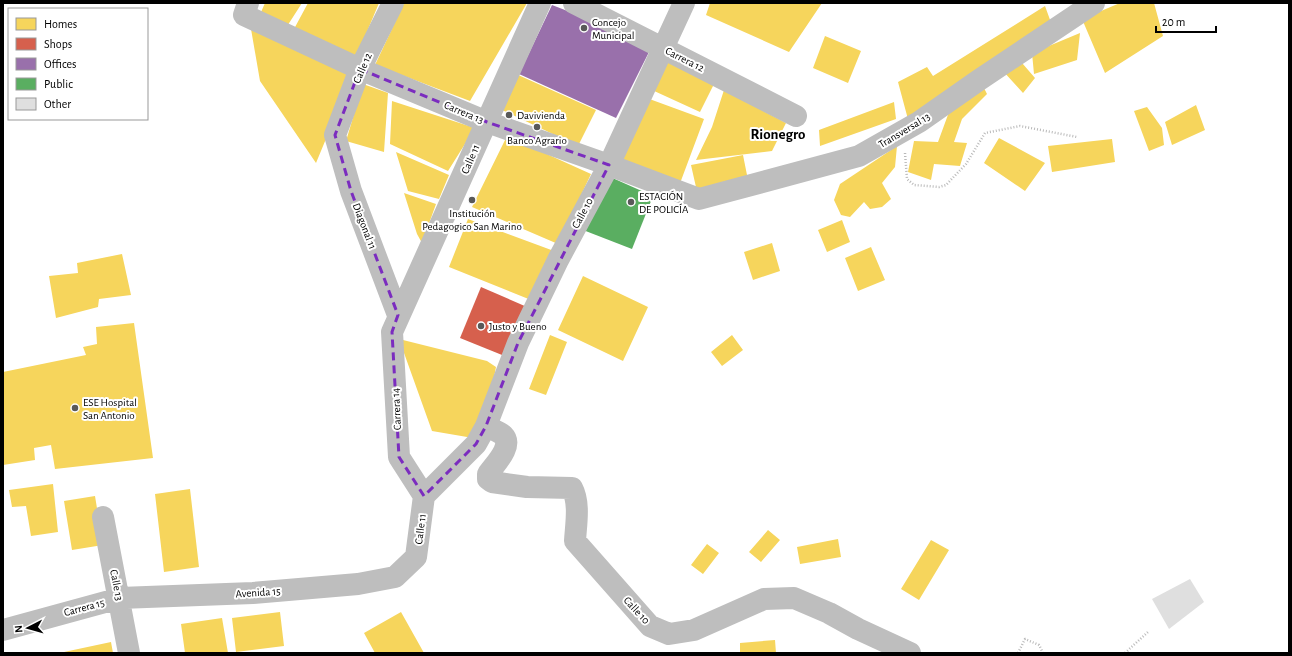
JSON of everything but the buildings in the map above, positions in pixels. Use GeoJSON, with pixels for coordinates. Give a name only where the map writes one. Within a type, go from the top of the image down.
{"type":"FeatureCollection","features":[{"type":"Feature","properties":{"kind":"street","name":"Calle 12"},"geometry":{"type":"LineString","coordinates":[[335,135],[360,69],[393,3]]}},
{"type":"Feature","properties":{"kind":"street","name":"Calle 11"},"geometry":{"type":"LineString","coordinates":[[398,315],[540,3]]}},
{"type":"Feature","properties":{"kind":"street","name":"Carrera 12"},"geometry":{"type":"LineString","coordinates":[[574,3],[796,116]]}},
{"type":"Feature","properties":{"kind":"street","name":"Calle 10"},"geometry":{"type":"LineString","coordinates":[[424,496],[476,444],[486,426],[518,343],[558,260],[608,164],[684,3]]}},
{"type":"Feature","properties":{"kind":"street","name":"Transversal 13"},"geometry":{"type":"LineString","coordinates":[[690,196],[699,199],[710,198],[860,156],[904,131],[1094,3]]}},
{"type":"Feature","properties":{"kind":"street","name":"Carrera 13"},"geometry":{"type":"LineString","coordinates":[[246,9],[360,69],[487,122],[608,164],[690,196]]}},
{"type":"Feature","properties":{"kind":"street","name":"Diagonal 11"},"geometry":{"type":"LineString","coordinates":[[335,135],[352,191],[398,315]]}},
{"type":"Feature","properties":{"kind":"street","name":"Carrera 14"},"geometry":{"type":"LineString","coordinates":[[398,315],[392,332],[399,457],[424,496]]}},
{"type":"Feature","properties":{"kind":"street","name":"Calle 10"},"geometry":{"type":"LineString","coordinates":[[486,426],[504,436],[507,442],[506,449],[488,474],[488,479],[492,482],[527,487],[572,488],[576,502],[575,541],[650,626],[669,634],[694,630],[764,599],[794,598],[829,613],[858,629],[910,653]]}},
{"type":"Feature","properties":{"kind":"street","name":"Calle 11"},"geometry":{"type":"LineString","coordinates":[[395,576],[416,557],[424,496]]}},
{"type":"Feature","properties":{"kind":"street","name":"Calle 13"},"geometry":{"type":"LineString","coordinates":[[103,517],[120,598],[129,653]]}},
{"type":"Feature","properties":{"kind":"street","name":"Avenida 15"},"geometry":{"type":"LineString","coordinates":[[120,598],[254,593],[358,584],[395,576]]}},
{"type":"Feature","properties":{"kind":"street","name":"Carrera 15"},"geometry":{"type":"LineString","coordinates":[[3,630],[120,598]]}},
{"type":"Feature","properties":{"kind":"path"},"geometry":{"type":"LineString","coordinates":[[904,131],[907,178],[914,185],[939,187],[946,185],[966,164],[985,133],[1020,126],[1077,138]]}},
{"type":"Feature","properties":{"kind":"path"},"geometry":{"type":"LineString","coordinates":[[1125,653],[1149,631]]}},
{"type":"Feature","properties":{"kind":"path"},"geometry":{"type":"LineString","coordinates":[[1018,653],[1025,639],[1039,644],[1043,653]]}},
{"type":"Feature","properties":{"kind":"highlighted area"},"geometry":{"type":"Polygon","coordinates":[[[360,69],[487,122],[609,165],[518,343],[486,426],[476,444],[424,496],[399,457],[392,332],[398,315],[351,191],[335,135],[360,69]]]}},
{"type":"Feature","properties":{"kind":"place","name":"Concejo Municipal"},"geometry":{"type":"Point","coordinates":[584,28]}},
{"type":"Feature","properties":{"kind":"place","name":"Davivienda"},"geometry":{"type":"Point","coordinates":[509,115]}},
{"type":"Feature","properties":{"kind":"place","name":"Banco Agrario"},"geometry":{"type":"Point","coordinates":[537,127]}},
{"type":"Feature","properties":{"kind":"place","name":"Institución Pedagogico San Marino"},"geometry":{"type":"Point","coordinates":[472,200]}},
{"type":"Feature","properties":{"kind":"place","name":"ESTACIÓN DE POLICÍA"},"geometry":{"type":"Point","coordinates":[631,202]}},
{"type":"Feature","properties":{"kind":"place","name":"Justo y Bueno"},"geometry":{"type":"Point","coordinates":[481,326]}},
{"type":"Feature","properties":{"kind":"place","name":"ESE Hospital San Antonio"},"geometry":{"type":"Point","coordinates":[75,408]}},
{"type":"Feature","properties":{"kind":"district","name":"Rionegro"},"geometry":{"type":"Point","coordinates":[778,134]}}]}
